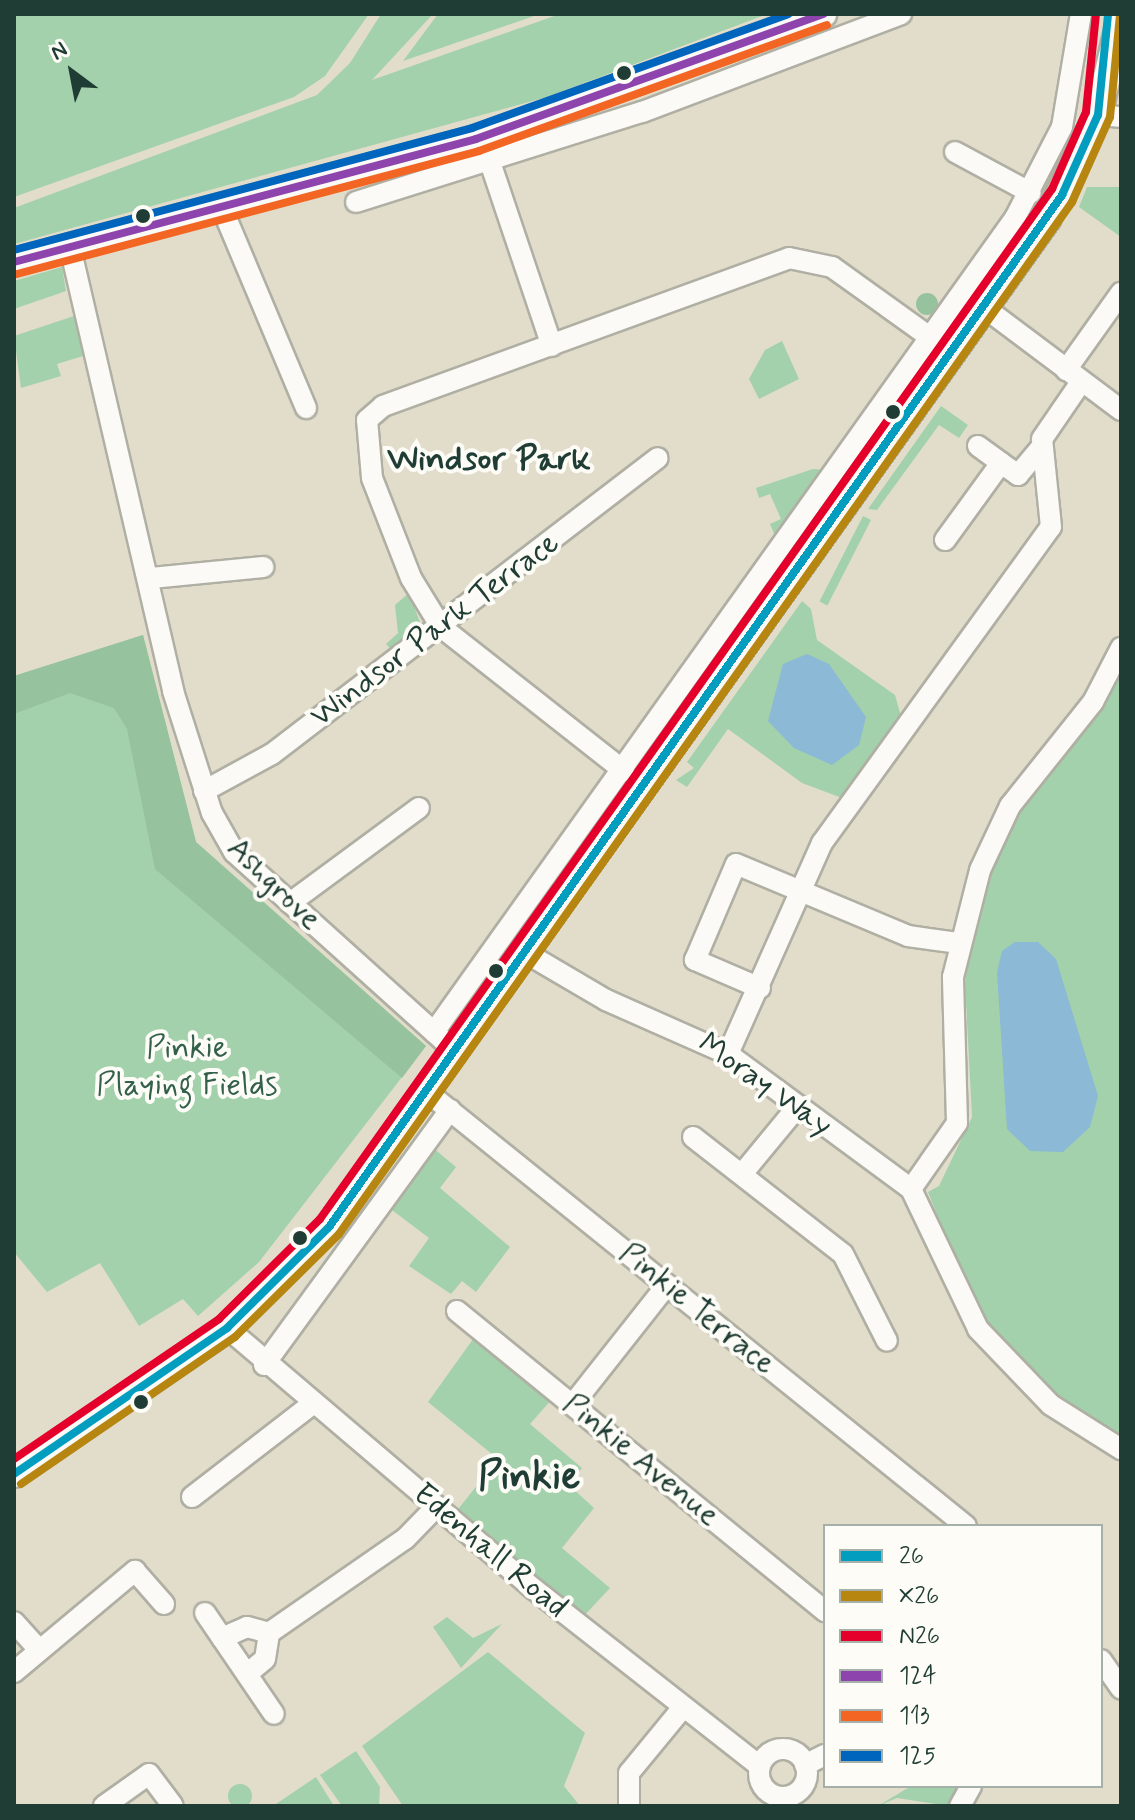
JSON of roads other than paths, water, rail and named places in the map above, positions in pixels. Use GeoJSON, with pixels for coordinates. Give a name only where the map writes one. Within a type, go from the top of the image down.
{"type":"FeatureCollection","features":[{"type":"Feature","properties":{"kind":"main road"},"geometry":{"type":"LineString","coordinates":[[14,262],[222,208],[533,121],[823,14]]}},
{"type":"Feature","properties":{"kind":"main road"},"geometry":{"type":"LineString","coordinates":[[14,1474],[227,1328],[329,1227],[815,551],[1062,195],[1110,116],[1108,14]]}},
{"type":"Feature","properties":{"kind":"main road"},"geometry":{"type":"LineString","coordinates":[[1108,74],[1121,17]]}},
{"type":"Feature","properties":{"kind":"street"},"geometry":{"type":"LineString","coordinates":[[356,202],[490,162],[901,14]]}},
{"type":"Feature","properties":{"kind":"street"},"geometry":{"type":"LineString","coordinates":[[434,1032],[624,771],[1031,193],[1062,127],[1081,14]]}},
{"type":"Feature","properties":{"kind":"street"},"geometry":{"type":"LineString","coordinates":[[955,152],[1031,193]]}},
{"type":"Feature","properties":{"kind":"street"},"geometry":{"type":"LineString","coordinates":[[490,162],[552,346]]}},
{"type":"Feature","properties":{"kind":"street"},"geometry":{"type":"LineString","coordinates":[[222,208],[306,408]]}},
{"type":"Feature","properties":{"kind":"street","name":"Ashgrove"},"geometry":{"type":"LineString","coordinates":[[70,247],[151,578],[173,691],[204,791],[234,852],[456,1052]]}},
{"type":"Feature","properties":{"kind":"street"},"geometry":{"type":"LineString","coordinates":[[624,771],[441,627],[411,578],[372,478],[367,420],[383,406],[552,346],[740,270],[789,258],[832,267],[931,338]]}},
{"type":"Feature","properties":{"kind":"street"},"geometry":{"type":"LineString","coordinates":[[1018,475],[1041,448],[1074,376],[1119,299]]}},
{"type":"Feature","properties":{"kind":"street"},"geometry":{"type":"LineString","coordinates":[[985,308],[1121,410]]}},
{"type":"Feature","properties":{"kind":"street"},"geometry":{"type":"LineString","coordinates":[[978,446],[1047,492]]}},
{"type":"Feature","properties":{"kind":"street"},"geometry":{"type":"LineString","coordinates":[[728,1054],[822,843],[1051,527],[1041,448]]}},
{"type":"Feature","properties":{"kind":"street","name":"Windsor Park Terrace"},"geometry":{"type":"LineString","coordinates":[[204,791],[272,754],[658,458]]}},
{"type":"Feature","properties":{"kind":"street"},"geometry":{"type":"LineString","coordinates":[[945,540],[1001,463]]}},
{"type":"Feature","properties":{"kind":"street"},"geometry":{"type":"LineString","coordinates":[[789,534],[815,551]]}},
{"type":"Feature","properties":{"kind":"street"},"geometry":{"type":"LineString","coordinates":[[151,578],[263,567]]}},
{"type":"Feature","properties":{"kind":"street"},"geometry":{"type":"LineString","coordinates":[[1121,648],[1093,702],[1010,806],[980,870],[958,943],[957,1123],[911,1189],[978,1329],[1051,1405],[1121,1449]]}},
{"type":"Feature","properties":{"kind":"street"},"geometry":{"type":"LineString","coordinates":[[290,903],[419,808]]}},
{"type":"Feature","properties":{"kind":"street"},"geometry":{"type":"LineString","coordinates":[[760,988],[695,960],[736,864],[908,936],[958,943]]}},
{"type":"Feature","properties":{"kind":"street","name":"Moray Way"},"geometry":{"type":"LineString","coordinates":[[526,953],[606,1000],[728,1054],[911,1189]]}},
{"type":"Feature","properties":{"kind":"street","name":"Pinkie Terrace"},"geometry":{"type":"LineString","coordinates":[[427,1092],[964,1524]]}},
{"type":"Feature","properties":{"kind":"street"},"geometry":{"type":"LineString","coordinates":[[742,1174],[798,1106]]}},
{"type":"Feature","properties":{"kind":"street"},"geometry":{"type":"LineString","coordinates":[[264,1365],[450,1110]]}},
{"type":"Feature","properties":{"kind":"street"},"geometry":{"type":"LineString","coordinates":[[693,1137],[843,1254],[887,1341]]}},
{"type":"Feature","properties":{"kind":"street"},"geometry":{"type":"LineString","coordinates":[[573,1404],[667,1285]]}},
{"type":"Feature","properties":{"kind":"street","name":"Pinkie Avenue"},"geometry":{"type":"LineString","coordinates":[[457,1311],[823,1609]]}},
{"type":"Feature","properties":{"kind":"street","name":"Edenhall Road"},"geometry":{"type":"LineString","coordinates":[[227,1328],[311,1405],[681,1710],[760,1766],[764,1788],[784,1797],[803,1786],[805,1765]]}},
{"type":"Feature","properties":{"kind":"street"},"geometry":{"type":"LineString","coordinates":[[192,1497],[311,1405]]}},
{"type":"Feature","properties":{"kind":"street"},"geometry":{"type":"LineString","coordinates":[[247,1674],[265,1659],[269,1633],[405,1539],[437,1506]]}},
{"type":"Feature","properties":{"kind":"street"},"geometry":{"type":"LineString","coordinates":[[14,1672],[135,1571],[164,1604]]}},
{"type":"Feature","properties":{"kind":"street"},"geometry":{"type":"LineString","coordinates":[[205,1613],[274,1714]]}},
{"type":"Feature","properties":{"kind":"street"},"geometry":{"type":"LineString","coordinates":[[14,1622],[38,1649]]}},
{"type":"Feature","properties":{"kind":"street"},"geometry":{"type":"LineString","coordinates":[[222,1638],[247,1627],[269,1633]]}},
{"type":"Feature","properties":{"kind":"street"},"geometry":{"type":"LineString","coordinates":[[1103,1663],[1121,1689]]}},
{"type":"Feature","properties":{"kind":"street"},"geometry":{"type":"LineString","coordinates":[[629,1806],[629,1773],[681,1710]]}},
{"type":"Feature","properties":{"kind":"street"},"geometry":{"type":"LineString","coordinates":[[760,1766],[782,1749],[805,1765],[823,1756]]}},
{"type":"Feature","properties":{"kind":"street"},"geometry":{"type":"LineString","coordinates":[[104,1806],[149,1774],[172,1805]]}},
{"type":"Feature","properties":{"kind":"street"},"geometry":{"type":"LineString","coordinates":[[960,1806],[970,1788]]}},
{"type":"Feature","properties":{"kind":"water"},"geometry":{"type":"Polygon","coordinates":[[[807,654],[829,664],[866,717],[859,745],[832,765],[794,748],[768,721],[783,664],[807,654]]]}},
{"type":"Feature","properties":{"kind":"water"},"geometry":{"type":"Polygon","coordinates":[[[1015,942],[1038,942],[1056,959],[1098,1096],[1090,1127],[1063,1152],[1030,1151],[1007,1129],[997,972],[1002,951],[1015,942]]]}},
{"type":"Feature","properties":{"kind":"district","name":"Windsor Park"},"geometry":{"type":"Point","coordinates":[489,460]}},
{"type":"Feature","properties":{"kind":"district","name":"Pinkie"},"geometry":{"type":"Point","coordinates":[529,1477]}},
{"type":"Feature","properties":{"kind":"park label","name":"Pinkie Playing Fields"},"geometry":{"type":"Point","coordinates":[187,1068]}}]}
